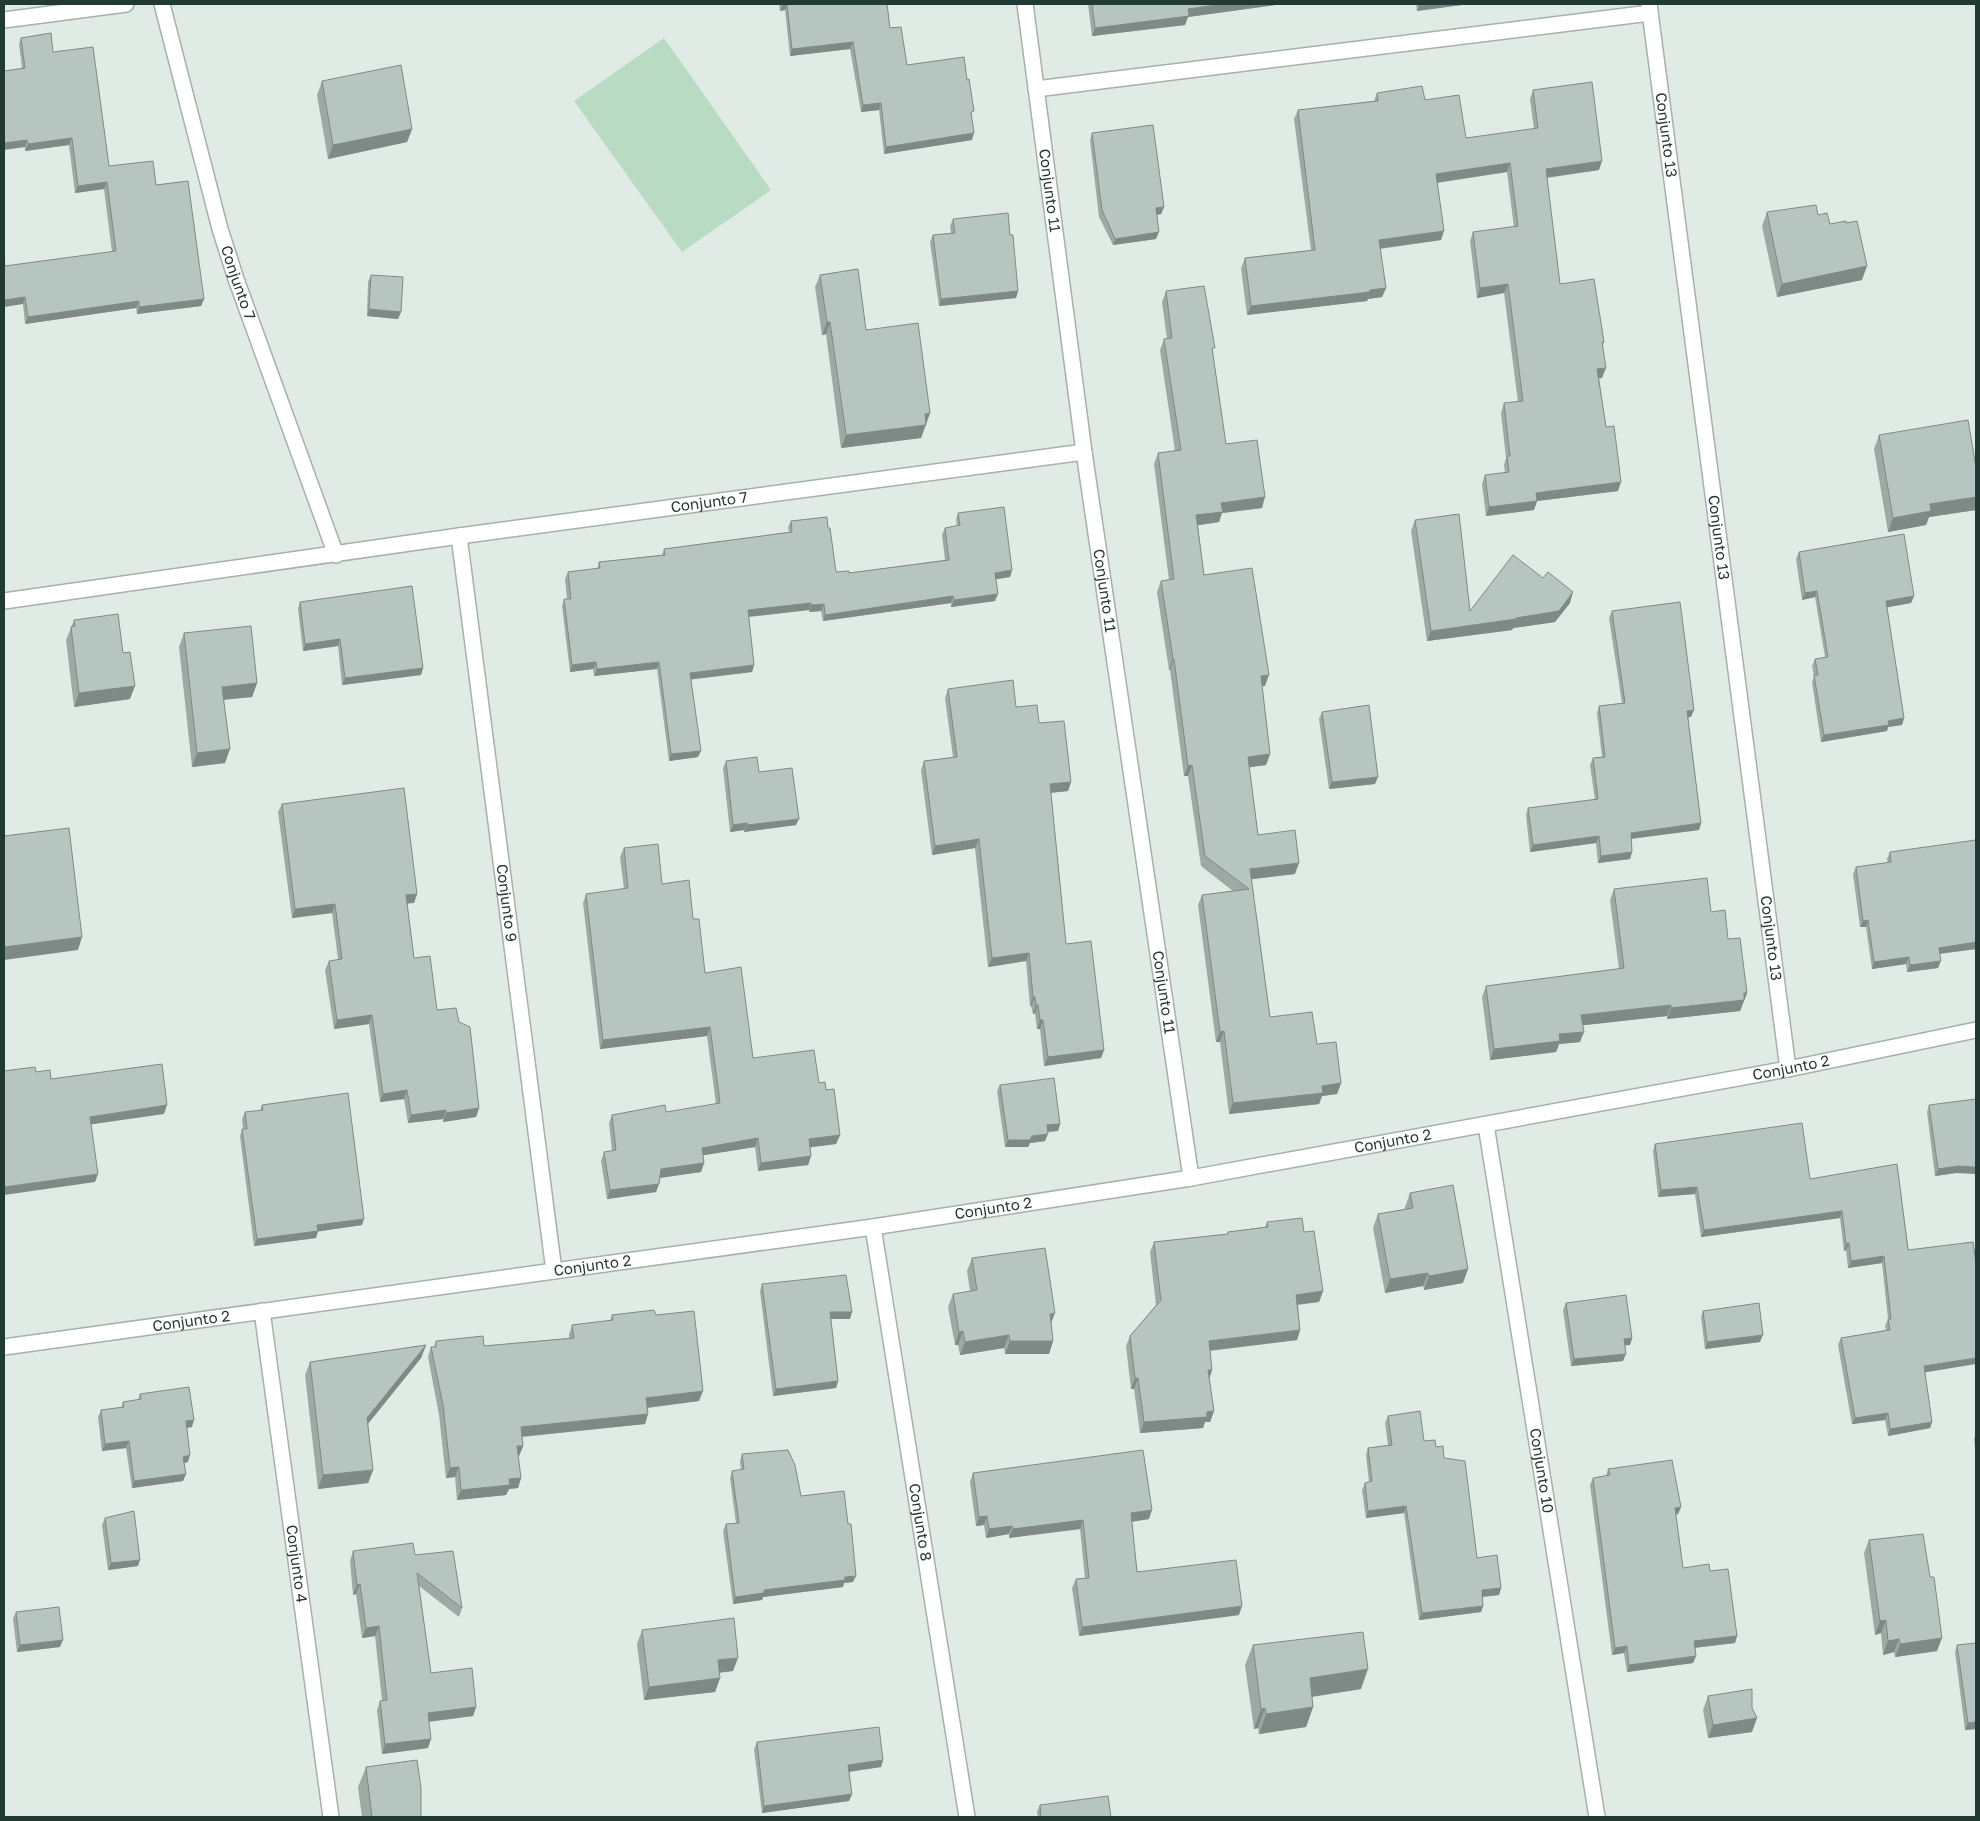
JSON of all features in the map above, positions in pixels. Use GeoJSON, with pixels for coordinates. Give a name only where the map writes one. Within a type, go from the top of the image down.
{"type":"FeatureCollection","features":[{"type":"Feature","properties":{"kind":"street"},"geometry":{"type":"LineString","coordinates":[[4,20],[126,4]]}},
{"type":"Feature","properties":{"kind":"street","name":"Conjunto 7"},"geometry":{"type":"LineString","coordinates":[[162,4],[223,237],[236,279],[336,555]]}},
{"type":"Feature","properties":{"kind":"street","name":"Conjunto 11"},"geometry":{"type":"LineString","coordinates":[[1025,4],[1084,452],[1191,1178]]}},
{"type":"Feature","properties":{"kind":"street"},"geometry":{"type":"LineString","coordinates":[[1036,89],[1649,8]]}},
{"type":"Feature","properties":{"kind":"street","name":"Conjunto 13"},"geometry":{"type":"LineString","coordinates":[[1649,8],[1788,1069]]}},
{"type":"Feature","properties":{"kind":"street","name":"Conjunto 7"},"geometry":{"type":"LineString","coordinates":[[4,601],[459,536],[1084,452]]}},
{"type":"Feature","properties":{"kind":"street","name":"Conjunto 9"},"geometry":{"type":"LineString","coordinates":[[459,536],[554,1271]]}},
{"type":"Feature","properties":{"kind":"street","name":"Conjunto 2"},"geometry":{"type":"LineString","coordinates":[[4,1347],[873,1227],[1191,1178],[1788,1069],[1976,1030]]}},
{"type":"Feature","properties":{"kind":"street","name":"Conjunto 10"},"geometry":{"type":"LineString","coordinates":[[1486,1125],[1597,1817]]}},
{"type":"Feature","properties":{"kind":"street","name":"Conjunto 8"},"geometry":{"type":"LineString","coordinates":[[873,1227],[967,1817]]}},
{"type":"Feature","properties":{"kind":"street","name":"Conjunto 4"},"geometry":{"type":"LineString","coordinates":[[262,1311],[332,1817]]}},
{"type":"Feature","properties":{"kind":"green space"},"geometry":{"type":"Polygon","coordinates":[[[664,38],[771,190],[682,252],[574,101],[664,38]]]}},
{"type":"Feature","properties":{"kind":"building"},"geometry":{"type":"Polygon","coordinates":[[[787,4],[887,4],[890,28],[901,27],[907,65],[964,57],[974,111],[971,112],[974,133],[886,147],[881,103],[863,105],[853,42],[792,49],[787,4]]]}},
{"type":"Feature","properties":{"kind":"building"},"geometry":{"type":"Polygon","coordinates":[[[1092,4],[1223,4],[1188,9],[1189,16],[1095,28],[1092,4]]]}},
{"type":"Feature","properties":{"kind":"building"},"geometry":{"type":"Polygon","coordinates":[[[51,33],[53,52],[93,47],[109,166],[153,161],[156,185],[188,181],[204,299],[139,307],[139,301],[28,317],[25,297],[4,300],[4,256],[5,266],[116,251],[107,182],[78,186],[72,138],[28,144],[27,140],[4,143],[4,71],[25,68],[21,38],[51,33]]]}},
{"type":"Feature","properties":{"kind":"building"},"geometry":{"type":"Polygon","coordinates":[[[401,65],[412,129],[333,145],[322,81],[401,65]]]}},
{"type":"Feature","properties":{"kind":"building"},"geometry":{"type":"Polygon","coordinates":[[[1592,82],[1602,161],[1546,169],[1560,284],[1594,279],[1606,368],[1597,369],[1606,427],[1614,426],[1621,482],[1536,493],[1537,501],[1489,507],[1485,475],[1509,472],[1507,456],[1510,456],[1504,403],[1523,401],[1508,284],[1480,288],[1473,232],[1518,226],[1510,163],[1436,174],[1444,231],[1379,240],[1386,288],[1370,290],[1370,292],[1251,306],[1245,258],[1315,250],[1298,110],[1378,101],[1377,93],[1422,86],[1425,100],[1459,95],[1466,138],[1538,128],[1533,90],[1592,82]]]}},
{"type":"Feature","properties":{"kind":"building"},"geometry":{"type":"Polygon","coordinates":[[[1153,125],[1164,207],[1156,208],[1159,232],[1115,239],[1102,210],[1092,133],[1153,125]]]}},
{"type":"Feature","properties":{"kind":"building"},"geometry":{"type":"Polygon","coordinates":[[[1816,205],[1818,215],[1827,213],[1830,224],[1857,221],[1867,266],[1782,284],[1767,212],[1816,205]]]}},
{"type":"Feature","properties":{"kind":"building"},"geometry":{"type":"Polygon","coordinates":[[[1008,213],[1010,235],[1013,235],[1018,291],[941,299],[933,235],[955,233],[953,219],[1008,213]]]}},
{"type":"Feature","properties":{"kind":"building"},"geometry":{"type":"Polygon","coordinates":[[[858,269],[866,330],[918,323],[930,413],[925,414],[926,425],[846,435],[830,322],[827,322],[820,275],[858,269]]]}},
{"type":"Feature","properties":{"kind":"building"},"geometry":{"type":"Polygon","coordinates":[[[371,275],[403,277],[401,312],[369,309],[371,275]]]}},
{"type":"Feature","properties":{"kind":"building"},"geometry":{"type":"Polygon","coordinates":[[[1204,286],[1215,348],[1212,348],[1226,444],[1257,440],[1265,497],[1221,503],[1223,512],[1196,515],[1204,575],[1252,568],[1269,675],[1261,676],[1270,754],[1248,757],[1258,835],[1295,830],[1299,863],[1250,869],[1270,1017],[1312,1012],[1317,1044],[1336,1042],[1341,1083],[1322,1086],[1323,1093],[1233,1103],[1224,1031],[1220,1032],[1202,895],[1249,889],[1205,856],[1192,765],[1188,766],[1174,659],[1161,581],[1174,579],[1158,453],[1181,450],[1164,339],[1172,338],[1166,291],[1204,286]]]}},
{"type":"Feature","properties":{"kind":"building"},"geometry":{"type":"Polygon","coordinates":[[[1968,420],[1976,467],[1976,497],[1930,504],[1931,511],[1893,518],[1879,435],[1968,420]]]}},
{"type":"Feature","properties":{"kind":"building"},"geometry":{"type":"Polygon","coordinates":[[[1004,507],[1012,570],[995,573],[998,594],[954,600],[953,596],[825,615],[824,604],[811,605],[811,603],[748,610],[754,665],[690,673],[701,751],[671,754],[659,662],[597,669],[596,662],[572,665],[564,599],[571,599],[568,572],[600,568],[599,562],[665,555],[664,549],[792,532],[791,521],[827,517],[836,572],[849,571],[849,573],[949,560],[945,528],[960,525],[958,513],[1004,507]]]}},
{"type":"Feature","properties":{"kind":"building"},"geometry":{"type":"Polygon","coordinates":[[[1459,514],[1470,611],[1513,555],[1543,578],[1548,572],[1573,592],[1559,611],[1431,631],[1415,520],[1459,514]]]}},
{"type":"Feature","properties":{"kind":"building"},"geometry":{"type":"Polygon","coordinates":[[[1904,534],[1914,596],[1886,601],[1904,718],[1888,721],[1889,725],[1824,735],[1814,675],[1818,675],[1815,659],[1828,657],[1817,591],[1805,593],[1799,552],[1904,534]]]}},
{"type":"Feature","properties":{"kind":"building"},"geometry":{"type":"Polygon","coordinates":[[[412,586],[423,668],[345,678],[340,639],[305,644],[300,602],[412,586]]]}},
{"type":"Feature","properties":{"kind":"building"},"geometry":{"type":"Polygon","coordinates":[[[1680,602],[1694,710],[1687,711],[1701,823],[1631,833],[1632,852],[1601,856],[1599,836],[1533,845],[1528,808],[1598,799],[1593,758],[1605,757],[1599,706],[1625,703],[1612,611],[1680,602]]]}},
{"type":"Feature","properties":{"kind":"building"},"geometry":{"type":"Polygon","coordinates":[[[118,614],[123,653],[130,652],[135,686],[79,693],[71,627],[75,626],[74,620],[118,614]]]}},
{"type":"Feature","properties":{"kind":"building"},"geometry":{"type":"Polygon","coordinates":[[[251,626],[257,683],[222,687],[230,749],[197,753],[184,633],[251,626]]]}},
{"type":"Feature","properties":{"kind":"building"},"geometry":{"type":"Polygon","coordinates":[[[1013,680],[1016,707],[1037,705],[1039,723],[1064,721],[1071,782],[1050,784],[1066,944],[1091,941],[1104,1050],[1048,1057],[1043,1020],[1040,1020],[1038,1005],[1036,1005],[1035,997],[1033,997],[1029,953],[992,958],[979,839],[935,846],[924,761],[957,757],[948,689],[1013,680]]]}},
{"type":"Feature","properties":{"kind":"building"},"geometry":{"type":"Polygon","coordinates":[[[1369,705],[1378,777],[1332,782],[1322,712],[1369,705]]]}},
{"type":"Feature","properties":{"kind":"building"},"geometry":{"type":"Polygon","coordinates":[[[757,757],[759,772],[792,768],[799,819],[733,825],[726,761],[757,757]]]}},
{"type":"Feature","properties":{"kind":"building"},"geometry":{"type":"Polygon","coordinates":[[[404,788],[417,894],[406,895],[414,958],[430,956],[437,1010],[456,1008],[459,1022],[470,1027],[479,1108],[446,1113],[446,1110],[411,1115],[407,1090],[383,1094],[372,1015],[337,1020],[329,961],[342,959],[335,904],[295,909],[282,804],[404,788]]]}},
{"type":"Feature","properties":{"kind":"building"},"geometry":{"type":"Polygon","coordinates":[[[69,828],[82,937],[4,947],[4,836],[69,828]]]}},
{"type":"Feature","properties":{"kind":"building"},"geometry":{"type":"Polygon","coordinates":[[[1976,840],[1976,942],[1939,948],[1941,961],[1910,965],[1909,957],[1874,962],[1868,920],[1863,921],[1856,867],[1891,862],[1890,852],[1976,840]]]}},
{"type":"Feature","properties":{"kind":"building"},"geometry":{"type":"Polygon","coordinates":[[[658,844],[662,884],[689,880],[693,919],[699,919],[705,973],[741,967],[753,1058],[814,1050],[819,1083],[825,1082],[826,1090],[834,1089],[840,1135],[809,1139],[811,1156],[761,1163],[758,1138],[702,1148],[704,1163],[661,1169],[659,1184],[610,1190],[604,1152],[616,1150],[612,1115],[665,1105],[666,1112],[720,1103],[710,1027],[603,1040],[586,894],[628,888],[624,848],[658,844]]]}},
{"type":"Feature","properties":{"kind":"building"},"geometry":{"type":"Polygon","coordinates":[[[1707,878],[1711,912],[1725,910],[1728,939],[1740,938],[1747,993],[1744,993],[1744,1000],[1671,1008],[1671,1005],[1581,1015],[1584,1032],[1559,1034],[1560,1041],[1494,1049],[1486,986],[1624,968],[1614,889],[1707,878]]]}},
{"type":"Feature","properties":{"kind":"building"},"geometry":{"type":"Polygon","coordinates":[[[162,1064],[167,1105],[90,1117],[98,1174],[4,1187],[4,1071],[35,1067],[36,1072],[50,1070],[51,1079],[162,1064]]]}},
{"type":"Feature","properties":{"kind":"building"},"geometry":{"type":"Polygon","coordinates":[[[1054,1078],[1060,1124],[1047,1125],[1048,1134],[1032,1136],[1030,1140],[1008,1140],[1000,1085],[1054,1078]]]}},
{"type":"Feature","properties":{"kind":"building"},"geometry":{"type":"Polygon","coordinates":[[[348,1093],[364,1219],[317,1225],[318,1231],[257,1239],[242,1129],[247,1129],[245,1112],[263,1110],[262,1105],[348,1093]]]}},
{"type":"Feature","properties":{"kind":"building"},"geometry":{"type":"Polygon","coordinates":[[[1976,1099],[1976,1167],[1958,1166],[1938,1169],[1929,1105],[1976,1099]]]}},
{"type":"Feature","properties":{"kind":"building"},"geometry":{"type":"Polygon","coordinates":[[[1802,1123],[1810,1179],[1897,1164],[1908,1250],[1973,1242],[1976,1264],[1976,1358],[1924,1366],[1932,1422],[1890,1429],[1888,1413],[1855,1418],[1841,1338],[1890,1330],[1888,1319],[1891,1319],[1884,1256],[1851,1261],[1849,1243],[1846,1244],[1842,1211],[1704,1230],[1697,1187],[1661,1190],[1655,1144],[1802,1123]]]}},
{"type":"Feature","properties":{"kind":"building"},"geometry":{"type":"Polygon","coordinates":[[[1453,1185],[1468,1269],[1429,1276],[1428,1273],[1390,1279],[1378,1214],[1413,1208],[1410,1193],[1453,1185]]]}},
{"type":"Feature","properties":{"kind":"building"},"geometry":{"type":"Polygon","coordinates":[[[1302,1218],[1304,1232],[1314,1231],[1323,1291],[1296,1295],[1300,1330],[1209,1341],[1212,1370],[1208,1370],[1214,1411],[1207,1412],[1207,1417],[1144,1422],[1138,1378],[1135,1378],[1130,1336],[1161,1300],[1154,1242],[1228,1234],[1228,1232],[1268,1227],[1267,1222],[1302,1218]]]}},
{"type":"Feature","properties":{"kind":"building"},"geometry":{"type":"Polygon","coordinates":[[[1045,1248],[1055,1313],[1050,1314],[1053,1341],[1010,1341],[1009,1335],[965,1342],[963,1331],[959,1332],[953,1294],[977,1290],[972,1258],[1045,1248]]]}},
{"type":"Feature","properties":{"kind":"building"},"geometry":{"type":"Polygon","coordinates":[[[846,1275],[852,1312],[830,1312],[838,1381],[776,1389],[762,1284],[846,1275]]]}},
{"type":"Feature","properties":{"kind":"building"},"geometry":{"type":"Polygon","coordinates":[[[1626,1295],[1632,1338],[1624,1339],[1626,1354],[1574,1359],[1566,1303],[1626,1295]]]}},
{"type":"Feature","properties":{"kind":"building"},"geometry":{"type":"Polygon","coordinates":[[[1759,1303],[1763,1335],[1707,1342],[1703,1311],[1759,1303]]]}},
{"type":"Feature","properties":{"kind":"building"},"geometry":{"type":"Polygon","coordinates":[[[654,1310],[656,1315],[694,1311],[703,1391],[646,1398],[648,1414],[521,1427],[523,1446],[517,1446],[521,1478],[509,1479],[510,1485],[461,1490],[459,1467],[450,1468],[443,1405],[431,1347],[436,1347],[436,1341],[483,1336],[484,1346],[574,1338],[572,1325],[613,1320],[612,1315],[654,1310]]]}},
{"type":"Feature","properties":{"kind":"building"},"geometry":{"type":"Polygon","coordinates":[[[426,1345],[367,1418],[373,1470],[323,1475],[310,1362],[426,1345]]]}},
{"type":"Feature","properties":{"kind":"building"},"geometry":{"type":"Polygon","coordinates":[[[189,1387],[194,1420],[186,1421],[190,1455],[183,1457],[186,1474],[134,1481],[129,1441],[105,1444],[101,1410],[124,1407],[123,1402],[141,1399],[140,1394],[189,1387]]]}},
{"type":"Feature","properties":{"kind":"building"},"geometry":{"type":"Polygon","coordinates":[[[1420,1411],[1424,1441],[1435,1440],[1436,1447],[1443,1446],[1444,1458],[1465,1461],[1477,1558],[1497,1555],[1501,1588],[1482,1590],[1483,1606],[1422,1613],[1406,1506],[1368,1511],[1365,1483],[1372,1481],[1368,1448],[1392,1445],[1388,1416],[1420,1411]]]}},
{"type":"Feature","properties":{"kind":"building"},"geometry":{"type":"Polygon","coordinates":[[[788,1450],[795,1465],[801,1496],[844,1491],[848,1524],[851,1524],[856,1576],[845,1577],[845,1580],[764,1590],[764,1593],[735,1597],[726,1524],[739,1523],[732,1471],[744,1469],[742,1454],[788,1450]]]}},
{"type":"Feature","properties":{"kind":"building"},"geometry":{"type":"Polygon","coordinates":[[[1143,1450],[1152,1510],[1131,1513],[1137,1572],[1236,1560],[1242,1606],[1082,1627],[1076,1579],[1089,1578],[1083,1520],[1013,1529],[1012,1526],[989,1529],[987,1516],[979,1517],[973,1473],[1143,1450]]]}},
{"type":"Feature","properties":{"kind":"building"},"geometry":{"type":"Polygon","coordinates":[[[1672,1460],[1681,1507],[1675,1508],[1683,1568],[1709,1564],[1710,1571],[1728,1569],[1737,1636],[1694,1641],[1696,1656],[1629,1665],[1627,1646],[1615,1648],[1593,1478],[1610,1475],[1608,1469],[1672,1460]]]}},
{"type":"Feature","properties":{"kind":"building"},"geometry":{"type":"Polygon","coordinates":[[[134,1511],[140,1560],[111,1563],[105,1518],[134,1511]]]}},
{"type":"Feature","properties":{"kind":"building"},"geometry":{"type":"Polygon","coordinates":[[[1923,1534],[1930,1577],[1934,1577],[1942,1638],[1900,1644],[1899,1639],[1888,1641],[1886,1620],[1880,1621],[1869,1540],[1923,1534]]]}},
{"type":"Feature","properties":{"kind":"building"},"geometry":{"type":"Polygon","coordinates":[[[413,1543],[415,1555],[453,1551],[462,1608],[417,1573],[431,1673],[472,1668],[476,1707],[428,1713],[431,1739],[385,1744],[380,1701],[387,1700],[379,1626],[366,1628],[360,1584],[357,1585],[353,1551],[413,1543]]]}},
{"type":"Feature","properties":{"kind":"building"},"geometry":{"type":"Polygon","coordinates":[[[59,1607],[63,1640],[20,1645],[16,1612],[59,1607]]]}},
{"type":"Feature","properties":{"kind":"building"},"geometry":{"type":"Polygon","coordinates":[[[734,1618],[738,1658],[718,1660],[720,1678],[649,1687],[642,1630],[734,1618]]]}},
{"type":"Feature","properties":{"kind":"building"},"geometry":{"type":"Polygon","coordinates":[[[1363,1632],[1368,1669],[1310,1678],[1313,1707],[1266,1714],[1265,1708],[1261,1709],[1253,1645],[1363,1632]]]}},
{"type":"Feature","properties":{"kind":"building"},"geometry":{"type":"Polygon","coordinates":[[[1976,1643],[1976,1722],[1968,1723],[1957,1645],[1976,1643]]]}},
{"type":"Feature","properties":{"kind":"building"},"geometry":{"type":"Polygon","coordinates":[[[1752,1689],[1752,1708],[1757,1718],[1713,1725],[1708,1696],[1752,1689]]]}},
{"type":"Feature","properties":{"kind":"building"},"geometry":{"type":"Polygon","coordinates":[[[879,1727],[883,1760],[848,1765],[852,1794],[764,1806],[757,1742],[879,1727]]]}},
{"type":"Feature","properties":{"kind":"building"},"geometry":{"type":"Polygon","coordinates":[[[417,1760],[421,1788],[421,1817],[372,1817],[366,1767],[417,1760]]]}},
{"type":"Feature","properties":{"kind":"building"},"geometry":{"type":"Polygon","coordinates":[[[1108,1796],[1111,1817],[1041,1817],[1040,1805],[1108,1796]]]}}]}
